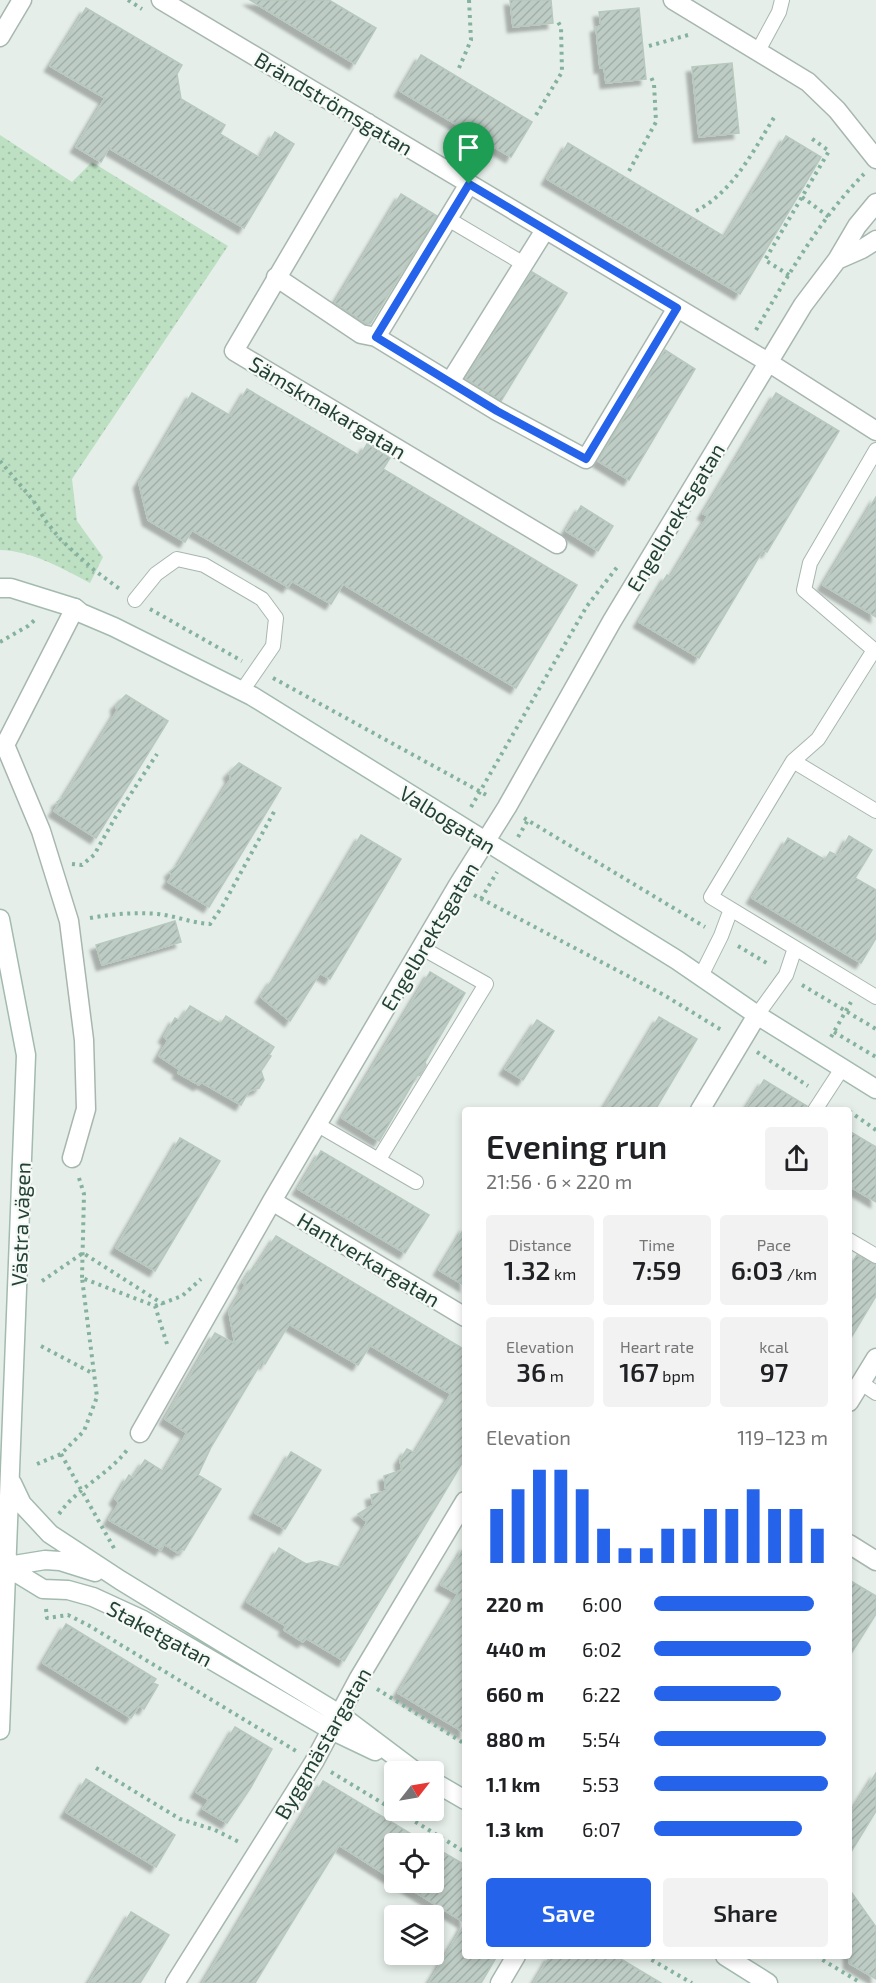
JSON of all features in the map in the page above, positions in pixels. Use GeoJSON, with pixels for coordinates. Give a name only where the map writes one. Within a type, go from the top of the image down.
{"type":"FeatureCollection","features":[{"type":"Feature","properties":{"kind":"street"},"geometry":{"type":"LineString","coordinates":[[0,37],[22,0]]}},
{"type":"Feature","properties":{"kind":"street","name":"Brändströmsgatan"},"geometry":{"type":"LineString","coordinates":[[161,0],[768,362],[876,431]]}},
{"type":"Feature","properties":{"kind":"street"},"geometry":{"type":"LineString","coordinates":[[673,0],[758,51],[823,94],[855,131],[873,164]]}},
{"type":"Feature","properties":{"kind":"street","name":"Sämskmakargatan"},"geometry":{"type":"LineString","coordinates":[[368,123],[234,351],[557,544]]}},
{"type":"Feature","properties":{"kind":"street"},"geometry":{"type":"LineString","coordinates":[[376,337],[469,184]]}},
{"type":"Feature","properties":{"kind":"street","name":"Engelbrektsgatan"},"geometry":{"type":"LineString","coordinates":[[140,1433],[272,1201],[458,885],[507,807],[612,621],[803,304],[837,260],[857,226],[876,203]]}},
{"type":"Feature","properties":{"kind":"street"},"geometry":{"type":"LineString","coordinates":[[450,382],[545,230]]}},
{"type":"Feature","properties":{"kind":"street","name":"Engelbrektsgatan"},"geometry":{"type":"LineString","coordinates":[[837,260],[876,240]]}},
{"type":"Feature","properties":{"kind":"street"},"geometry":{"type":"LineString","coordinates":[[276,277],[361,334],[376,337],[497,411],[586,459],[677,308]]}},
{"type":"Feature","properties":{"kind":"street","name":"Valbogatan"},"geometry":{"type":"LineString","coordinates":[[0,588],[11,588],[75,608],[81,613],[242,691],[701,976],[842,1070],[876,1089]]}},
{"type":"Feature","properties":{"kind":"street"},"geometry":{"type":"LineString","coordinates":[[72,1158],[86,1109],[84,1040],[69,921],[41,831],[5,745],[75,608]]}},
{"type":"Feature","properties":{"kind":"street","name":"Västra vägen"},"geometry":{"type":"LineString","coordinates":[[0,919],[26,1055],[10,1481],[3,1567],[0,1730]]}},
{"type":"Feature","properties":{"kind":"street"},"geometry":{"type":"LineString","coordinates":[[702,1107],[757,1015]]}},
{"type":"Feature","properties":{"kind":"street","name":"Hantverkargatan"},"geometry":{"type":"LineString","coordinates":[[272,1201],[462,1315]]}},
{"type":"Feature","properties":{"kind":"street"},"geometry":{"type":"LineString","coordinates":[[852,1400],[868,1388],[876,1358]]}},
{"type":"Feature","properties":{"kind":"street","name":"Staketgatan"},"geometry":{"type":"LineString","coordinates":[[10,1481],[22,1504],[50,1534],[335,1722],[399,1761]]}},
{"type":"Feature","properties":{"kind":"street","name":"Byggmästargatan"},"geometry":{"type":"LineString","coordinates":[[175,1983],[314,1762],[359,1678],[462,1506]]}},
{"type":"Feature","properties":{"kind":"street"},"geometry":{"type":"LineString","coordinates":[[852,1546],[876,1561]]}},
{"type":"Feature","properties":{"kind":"street","name":"Staketgatan"},"geometry":{"type":"LineString","coordinates":[[3,1567],[45,1560],[60,1561],[120,1580]]}},
{"type":"Feature","properties":{"kind":"street","name":"Staketgatan"},"geometry":{"type":"LineString","coordinates":[[3,1567],[43,1589],[68,1590],[93,1597],[143,1620],[335,1722]]}},
{"type":"Feature","properties":{"kind":"street"},"geometry":{"type":"LineString","coordinates":[[444,1788],[462,1798]]}},
{"type":"Feature","properties":{"kind":"street"},"geometry":{"type":"LineString","coordinates":[[500,1983],[514,1959]]}},
{"type":"Feature","properties":{"kind":"street"},"geometry":{"type":"LineString","coordinates":[[730,1959],[768,1983]]}},
{"type":"Feature","properties":{"kind":"lane"},"geometry":{"type":"LineString","coordinates":[[758,51],[779,12],[782,0]]}},
{"type":"Feature","properties":{"kind":"lane"},"geometry":{"type":"LineString","coordinates":[[448,219],[524,264]]}},
{"type":"Feature","properties":{"kind":"lane"},"geometry":{"type":"LineString","coordinates":[[876,450],[810,563],[804,590],[874,650],[818,739],[793,761],[711,897],[876,997]]}},
{"type":"Feature","properties":{"kind":"lane"},"geometry":{"type":"LineString","coordinates":[[135,600],[156,574],[177,560],[204,565],[262,599],[276,618],[273,646],[242,691]]}},
{"type":"Feature","properties":{"kind":"lane"},"geometry":{"type":"LineString","coordinates":[[793,761],[876,811]]}},
{"type":"Feature","properties":{"kind":"lane"},"geometry":{"type":"LineString","coordinates":[[701,976],[721,936],[731,909]]}},
{"type":"Feature","properties":{"kind":"lane"},"geometry":{"type":"LineString","coordinates":[[379,1159],[486,984],[422,948]]}},
{"type":"Feature","properties":{"kind":"lane"},"geometry":{"type":"LineString","coordinates":[[757,1015],[786,975],[795,948]]}},
{"type":"Feature","properties":{"kind":"lane"},"geometry":{"type":"LineString","coordinates":[[817,1107],[842,1070]]}},
{"type":"Feature","properties":{"kind":"lane"},"geometry":{"type":"LineString","coordinates":[[318,1125],[416,1182]]}},
{"type":"Feature","properties":{"kind":"lane"},"geometry":{"type":"LineString","coordinates":[[852,1242],[876,1256]]}},
{"type":"Feature","properties":{"kind":"path"},"geometry":{"type":"LineString","coordinates":[[459,68],[471,40],[469,0]]}},
{"type":"Feature","properties":{"kind":"path"},"geometry":{"type":"LineString","coordinates":[[537,115],[564,67],[561,27],[558,22]]}},
{"type":"Feature","properties":{"kind":"path"},"geometry":{"type":"LineString","coordinates":[[649,46],[717,26]]}},
{"type":"Feature","properties":{"kind":"path"},"geometry":{"type":"LineString","coordinates":[[629,171],[656,122],[654,84],[651,77]]}},
{"type":"Feature","properties":{"kind":"path"},"geometry":{"type":"LineString","coordinates":[[696,211],[711,203],[725,190],[775,116]]}},
{"type":"Feature","properties":{"kind":"path"},"geometry":{"type":"LineString","coordinates":[[789,275],[765,260],[829,151],[811,138]]}},
{"type":"Feature","properties":{"kind":"path"},"geometry":{"type":"LineString","coordinates":[[754,333],[789,275],[829,217],[873,164]]}},
{"type":"Feature","properties":{"kind":"path"},"geometry":{"type":"LineString","coordinates":[[802,198],[829,217]]}},
{"type":"Feature","properties":{"kind":"path"},"geometry":{"type":"LineString","coordinates":[[0,461],[33,500],[45,520],[62,540],[94,570],[135,600],[507,807],[876,1029]]}},
{"type":"Feature","properties":{"kind":"path"},"geometry":{"type":"LineString","coordinates":[[0,642],[28,626],[54,602]]}},
{"type":"Feature","properties":{"kind":"path"},"geometry":{"type":"LineString","coordinates":[[65,863],[82,865],[94,855],[157,754]]}},
{"type":"Feature","properties":{"kind":"path"},"geometry":{"type":"LineString","coordinates":[[69,921],[116,913],[160,914],[195,923],[210,924],[222,907],[275,810]]}},
{"type":"Feature","properties":{"kind":"path"},"geometry":{"type":"LineString","coordinates":[[458,885],[664,995],[841,1107]]}},
{"type":"Feature","properties":{"kind":"path"},"geometry":{"type":"LineString","coordinates":[[820,1055],[847,1012],[858,986]]}},
{"type":"Feature","properties":{"kind":"path"},"geometry":{"type":"LineString","coordinates":[[834,1032],[876,1057]]}},
{"type":"Feature","properties":{"kind":"path"},"geometry":{"type":"LineString","coordinates":[[852,1114],[876,1130]]}},
{"type":"Feature","properties":{"kind":"path"},"geometry":{"type":"LineString","coordinates":[[37,1464],[61,1454],[84,1431],[97,1397],[82,1278],[84,1194],[72,1158]]}},
{"type":"Feature","properties":{"kind":"path"},"geometry":{"type":"LineString","coordinates":[[42,1281],[83,1254]]}},
{"type":"Feature","properties":{"kind":"path"},"geometry":{"type":"LineString","coordinates":[[83,1254],[164,1304]]}},
{"type":"Feature","properties":{"kind":"path"},"geometry":{"type":"LineString","coordinates":[[82,1278],[155,1306],[169,1349]]}},
{"type":"Feature","properties":{"kind":"path"},"geometry":{"type":"LineString","coordinates":[[41,1346],[94,1374]]}},
{"type":"Feature","properties":{"kind":"path"},"geometry":{"type":"LineString","coordinates":[[61,1454],[117,1554]]}},
{"type":"Feature","properties":{"kind":"path"},"geometry":{"type":"LineString","coordinates":[[359,1678],[462,1742]]}},
{"type":"Feature","properties":{"kind":"path"},"geometry":{"type":"LineString","coordinates":[[96,1768],[180,1819],[215,1830],[257,1852]]}},
{"type":"Feature","properties":{"kind":"path"},"geometry":{"type":"LineString","coordinates":[[414,1821],[462,1850]]}},
{"type":"Feature","properties":{"kind":"path"},"geometry":{"type":"LineString","coordinates":[[650,1959],[692,1983]]}},
{"type":"Feature","properties":{"kind":"path"},"geometry":{"type":"LineString","coordinates":[[821,1959],[861,1983]]}},
{"type":"Feature","properties":{"kind":"green space"},"geometry":{"type":"Polygon","coordinates":[[[0,135],[72,182],[92,162],[228,246],[72,479],[77,521],[103,557],[90,583],[35,557],[0,550],[0,135]]]}},
{"type":"Feature","properties":{"kind":"building"},"geometry":{"type":"Polygon","coordinates":[[[250,0],[329,0],[376,28],[355,64],[250,0]]]}},
{"type":"Feature","properties":{"kind":"building"},"geometry":{"type":"Polygon","coordinates":[[[510,0],[551,0],[553,23],[513,27],[510,0]]]}},
{"type":"Feature","properties":{"kind":"building"},"geometry":{"type":"Polygon","coordinates":[[[86,8],[182,65],[177,74],[181,99],[225,125],[220,134],[260,158],[275,132],[294,144],[244,228],[109,148],[101,162],[76,147],[105,98],[50,66],[86,8]]]}},
{"type":"Feature","properties":{"kind":"building"},"geometry":{"type":"Polygon","coordinates":[[[639,8],[646,79],[606,83],[604,67],[600,68],[596,27],[601,26],[599,12],[639,8]]]}},
{"type":"Feature","properties":{"kind":"building"},"geometry":{"type":"Polygon","coordinates":[[[421,55],[532,122],[511,157],[400,91],[421,55]]]}},
{"type":"Feature","properties":{"kind":"building"},"geometry":{"type":"Polygon","coordinates":[[[732,63],[739,133],[699,137],[692,67],[732,63]]]}},
{"type":"Feature","properties":{"kind":"building"},"geometry":{"type":"Polygon","coordinates":[[[786,136],[821,157],[740,294],[547,179],[568,143],[725,237],[786,136]]]}},
{"type":"Feature","properties":{"kind":"building"},"geometry":{"type":"Polygon","coordinates":[[[401,194],[437,216],[370,324],[365,323],[335,303],[401,194]]]}},
{"type":"Feature","properties":{"kind":"building"},"geometry":{"type":"Polygon","coordinates":[[[532,272],[567,293],[501,401],[466,379],[532,272]]]}},
{"type":"Feature","properties":{"kind":"building"},"geometry":{"type":"Polygon","coordinates":[[[665,350],[695,369],[629,480],[598,461],[665,350]]]}},
{"type":"Feature","properties":{"kind":"building"},"geometry":{"type":"Polygon","coordinates":[[[247,389],[360,456],[367,444],[390,458],[383,469],[577,585],[516,688],[343,584],[331,604],[292,581],[288,587],[192,530],[185,542],[148,520],[139,483],[192,393],[231,416],[247,389]]]}},
{"type":"Feature","properties":{"kind":"building"},"geometry":{"type":"Polygon","coordinates":[[[776,393],[839,431],[767,552],[763,550],[699,658],[639,622],[667,575],[671,577],[708,516],[703,514],[776,393]]]}},
{"type":"Feature","properties":{"kind":"building"},"geometry":{"type":"Polygon","coordinates":[[[876,497],[876,617],[823,585],[876,497]]]}},
{"type":"Feature","properties":{"kind":"building"},"geometry":{"type":"Polygon","coordinates":[[[581,506],[613,526],[598,551],[566,531],[581,506]]]}},
{"type":"Feature","properties":{"kind":"building"},"geometry":{"type":"Polygon","coordinates":[[[126,695],[168,721],[96,838],[54,811],[58,805],[57,802],[64,797],[117,711],[116,705],[126,695]]]}},
{"type":"Feature","properties":{"kind":"building"},"geometry":{"type":"Polygon","coordinates":[[[239,763],[281,788],[209,907],[168,882],[172,876],[170,872],[179,864],[231,778],[229,773],[239,763]]]}},
{"type":"Feature","properties":{"kind":"building"},"geometry":{"type":"Polygon","coordinates":[[[361,835],[401,859],[330,979],[320,973],[290,1021],[261,997],[273,979],[275,980],[361,835]]]}},
{"type":"Feature","properties":{"kind":"building"},"geometry":{"type":"Polygon","coordinates":[[[849,836],[872,850],[855,878],[876,890],[876,938],[861,963],[752,898],[788,838],[825,860],[830,852],[838,856],[849,836]]]}},
{"type":"Feature","properties":{"kind":"building"},"geometry":{"type":"Polygon","coordinates":[[[175,921],[181,942],[102,965],[96,945],[175,921]]]}},
{"type":"Feature","properties":{"kind":"building"},"geometry":{"type":"Polygon","coordinates":[[[430,972],[465,993],[425,1062],[426,1065],[420,1075],[418,1074],[379,1141],[342,1118],[430,972]]]}},
{"type":"Feature","properties":{"kind":"building"},"geometry":{"type":"Polygon","coordinates":[[[190,1006],[221,1024],[226,1016],[274,1047],[261,1071],[264,1080],[259,1088],[249,1091],[241,1105],[201,1082],[199,1085],[178,1073],[180,1070],[159,1056],[168,1040],[164,1037],[175,1018],[180,1021],[190,1006]]]}},
{"type":"Feature","properties":{"kind":"building"},"geometry":{"type":"Polygon","coordinates":[[[659,1017],[697,1039],[657,1107],[605,1107],[659,1017]]]}},
{"type":"Feature","properties":{"kind":"building"},"geometry":{"type":"Polygon","coordinates":[[[537,1020],[554,1031],[523,1080],[505,1069],[537,1020]]]}},
{"type":"Feature","properties":{"kind":"building"},"geometry":{"type":"Polygon","coordinates":[[[764,1080],[807,1106],[807,1107],[747,1107],[764,1080]]]}},
{"type":"Feature","properties":{"kind":"building"},"geometry":{"type":"Polygon","coordinates":[[[852,1133],[876,1147],[876,1202],[852,1188],[852,1133]]]}},
{"type":"Feature","properties":{"kind":"building"},"geometry":{"type":"Polygon","coordinates":[[[180,1138],[220,1161],[155,1271],[116,1248],[180,1138]]]}},
{"type":"Feature","properties":{"kind":"building"},"geometry":{"type":"Polygon","coordinates":[[[321,1151],[429,1215],[405,1253],[298,1189],[321,1151]]]}},
{"type":"Feature","properties":{"kind":"building"},"geometry":{"type":"Polygon","coordinates":[[[462,1232],[462,1284],[439,1270],[462,1232]]]}},
{"type":"Feature","properties":{"kind":"building"},"geometry":{"type":"Polygon","coordinates":[[[276,1236],[462,1348],[462,1463],[344,1661],[306,1638],[303,1642],[284,1630],[286,1626],[247,1602],[279,1548],[306,1564],[320,1561],[341,1568],[367,1522],[358,1514],[373,1505],[371,1495],[386,1491],[384,1476],[402,1470],[400,1460],[407,1449],[415,1453],[451,1394],[370,1345],[358,1365],[289,1324],[265,1364],[262,1361],[211,1447],[198,1475],[221,1489],[184,1550],[181,1549],[178,1553],[164,1544],[161,1550],[109,1520],[119,1503],[115,1499],[129,1475],[133,1478],[145,1460],[164,1472],[187,1433],[165,1419],[215,1333],[235,1344],[229,1312],[246,1284],[243,1283],[254,1266],[256,1267],[276,1236]]]}},
{"type":"Feature","properties":{"kind":"building"},"geometry":{"type":"Polygon","coordinates":[[[857,1255],[876,1265],[876,1296],[852,1336],[852,1263],[857,1255]]]}},
{"type":"Feature","properties":{"kind":"building"},"geometry":{"type":"Polygon","coordinates":[[[291,1452],[321,1470],[285,1529],[255,1513],[291,1452]]]}},
{"type":"Feature","properties":{"kind":"building"},"geometry":{"type":"Polygon","coordinates":[[[462,1551],[462,1731],[398,1693],[458,1594],[441,1585],[462,1551]]]}},
{"type":"Feature","properties":{"kind":"building"},"geometry":{"type":"Polygon","coordinates":[[[852,1582],[876,1596],[876,1614],[852,1652],[852,1582]]]}},
{"type":"Feature","properties":{"kind":"building"},"geometry":{"type":"Polygon","coordinates":[[[66,1624],[156,1679],[153,1683],[158,1685],[144,1709],[139,1706],[131,1718],[43,1663],[66,1624]]]}},
{"type":"Feature","properties":{"kind":"building"},"geometry":{"type":"Polygon","coordinates":[[[235,1727],[272,1749],[251,1787],[227,1823],[203,1809],[209,1800],[196,1792],[235,1727]]]}},
{"type":"Feature","properties":{"kind":"building"},"geometry":{"type":"Polygon","coordinates":[[[876,1773],[876,1811],[852,1850],[852,1811],[876,1773]]]}},
{"type":"Feature","properties":{"kind":"building"},"geometry":{"type":"Polygon","coordinates":[[[86,1779],[175,1835],[156,1867],[66,1812],[86,1779]]]}},
{"type":"Feature","properties":{"kind":"building"},"geometry":{"type":"Polygon","coordinates":[[[323,1781],[384,1818],[384,1821],[390,1821],[410,1833],[384,1833],[384,1874],[339,1845],[255,1983],[203,1983],[323,1781]]]}},
{"type":"Feature","properties":{"kind":"building"},"geometry":{"type":"Polygon","coordinates":[[[444,1853],[462,1863],[462,1921],[444,1910],[444,1905],[436,1905],[417,1893],[444,1893],[444,1853]]]}},
{"type":"Feature","properties":{"kind":"building"},"geometry":{"type":"Polygon","coordinates":[[[852,1893],[876,1927],[876,1979],[849,1963],[849,1959],[852,1959],[852,1893]]]}},
{"type":"Feature","properties":{"kind":"building"},"geometry":{"type":"Polygon","coordinates":[[[131,1912],[169,1935],[140,1983],[89,1983],[131,1912]]]}},
{"type":"Feature","properties":{"kind":"building"},"geometry":{"type":"Polygon","coordinates":[[[462,1928],[462,1959],[495,1959],[481,1983],[429,1983],[440,1965],[444,1965],[444,1958],[462,1928]]]}},
{"type":"Feature","properties":{"kind":"building"},"geometry":{"type":"Polygon","coordinates":[[[548,1959],[621,1959],[661,1983],[534,1983],[548,1959]]]}},
{"type":"Feature","properties":{"kind":"route"},"geometry":{"type":"LineString","coordinates":[[469,184],[677,308],[586,459],[471,396],[376,337],[469,184]]}}]}
